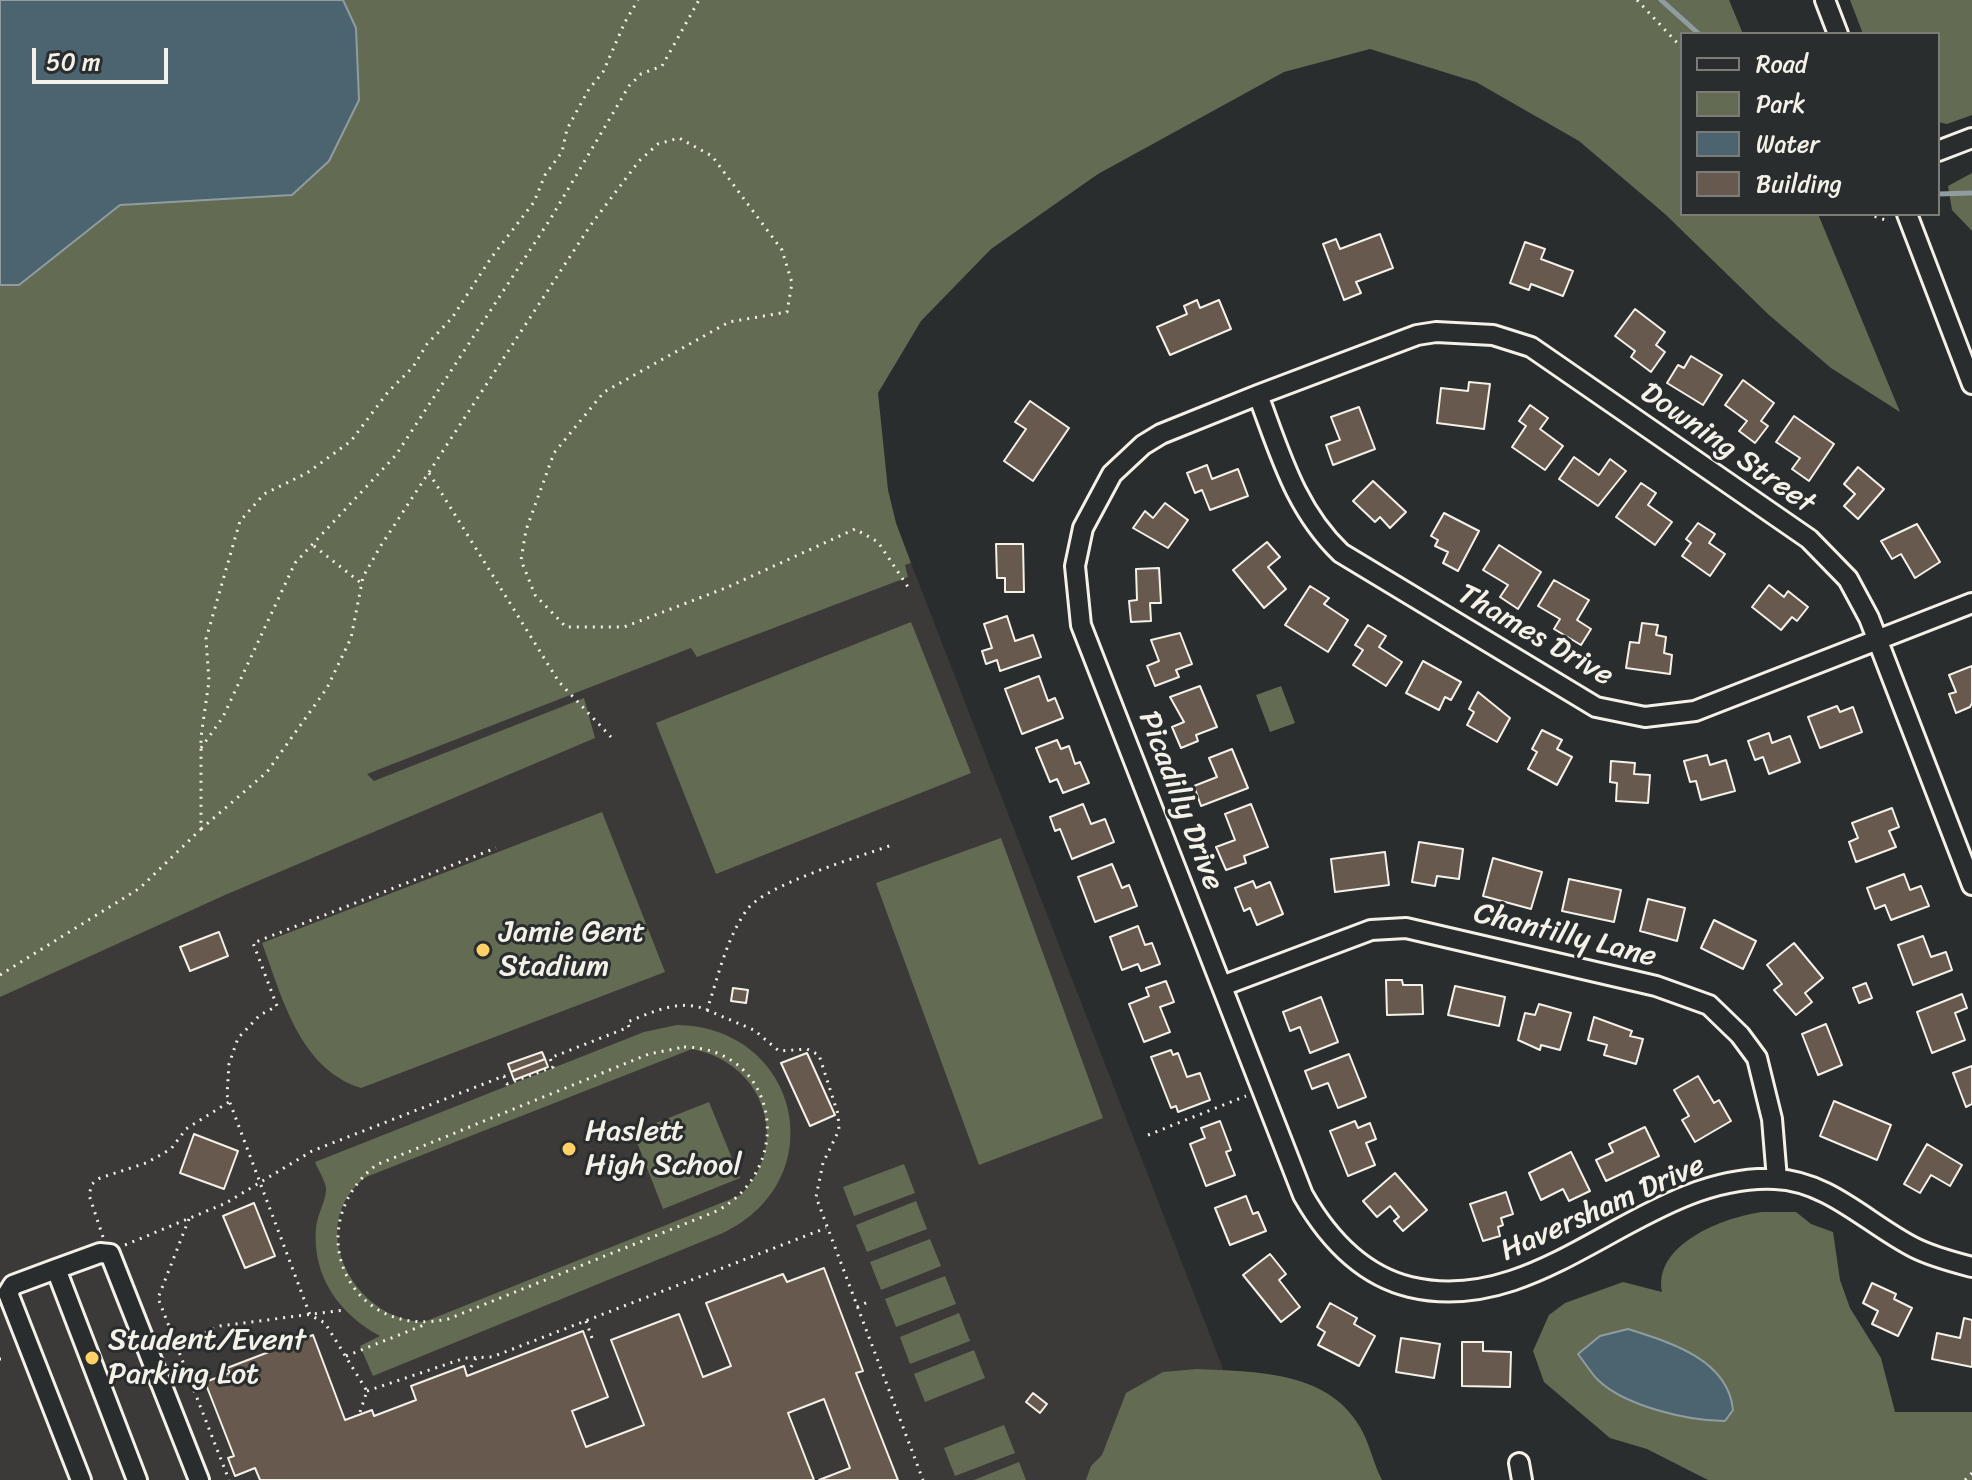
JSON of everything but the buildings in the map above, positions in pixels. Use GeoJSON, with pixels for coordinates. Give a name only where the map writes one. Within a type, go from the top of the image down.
{"type":"FeatureCollection","features":[{"type":"Feature","properties":{"kind":"street"},"geometry":{"type":"LineString","coordinates":[[1825,0],[1837,32]]}},
{"type":"Feature","properties":{"kind":"street"},"geometry":{"type":"LineString","coordinates":[[1940,150],[1972,138]]}},
{"type":"Feature","properties":{"kind":"street"},"geometry":{"type":"LineString","coordinates":[[1908,216],[1972,384]]}},
{"type":"Feature","properties":{"kind":"street","name":"Downing Street"},"geometry":{"type":"LineString","coordinates":[[1258,395],[1417,335],[1474,332],[1531,347],[1824,552],[1858,594],[1972,885]]}},
{"type":"Feature","properties":{"kind":"street","name":"Thames Drive"},"geometry":{"type":"LineString","coordinates":[[1258,395],[1293,491],[1315,526],[1341,553],[1596,707],[1645,717],[1686,713],[1972,603]]}},
{"type":"Feature","properties":{"kind":"street","name":"Picadilly Drive"},"geometry":{"type":"LineString","coordinates":[[1258,395],[1161,434],[1127,458],[1090,510],[1075,566],[1081,625],[1261,1090],[1313,1212],[1337,1243],[1382,1278]]}},
{"type":"Feature","properties":{"kind":"street","name":"Chantilly Lane"},"geometry":{"type":"LineString","coordinates":[[1222,986],[1371,930],[1406,928],[1656,986],[1709,1005],[1740,1035],[1757,1058],[1770,1106],[1777,1179]]}},
{"type":"Feature","properties":{"kind":"street","name":"Haversham Drive"},"geometry":{"type":"LineString","coordinates":[[1382,1278],[1441,1292],[1505,1285],[1714,1186],[1777,1179],[1815,1188],[1915,1248],[1972,1267]]}},
{"type":"Feature","properties":{"kind":"street"},"geometry":{"type":"LineString","coordinates":[[81,1480],[8,1293],[13,1285],[108,1253],[199,1480]]}},
{"type":"Feature","properties":{"kind":"street"},"geometry":{"type":"LineString","coordinates":[[56,1269],[137,1480]]}},
{"type":"Feature","properties":{"kind":"path"},"geometry":{"type":"LineString","coordinates":[[201,829],[200,749],[209,681],[206,639],[240,521],[264,494],[307,473],[351,441],[388,392],[413,367],[427,344],[452,318],[491,258],[534,202],[545,175],[562,152],[567,129],[589,89],[603,72],[638,0]]}},
{"type":"Feature","properties":{"kind":"path"},"geometry":{"type":"LineString","coordinates":[[200,749],[223,717],[295,563],[396,455],[551,218],[629,86],[641,74],[662,66],[699,0]]}},
{"type":"Feature","properties":{"kind":"path"},"geometry":{"type":"LineString","coordinates":[[1637,0],[1680,46]]}},
{"type":"Feature","properties":{"kind":"path"},"geometry":{"type":"LineString","coordinates":[[0,975],[140,888],[201,829],[267,772],[327,688],[351,638],[361,583],[429,473],[590,226],[639,161],[658,144],[679,138],[712,156],[782,250],[792,283],[787,312],[729,322],[604,392],[554,453],[526,530],[521,560],[535,595],[566,627],[624,627],[728,587],[855,529],[878,542],[908,587]]}},
{"type":"Feature","properties":{"kind":"path"},"geometry":{"type":"LineString","coordinates":[[429,473],[559,682],[611,737]]}},
{"type":"Feature","properties":{"kind":"path"},"geometry":{"type":"LineString","coordinates":[[313,545],[361,583]]}},
{"type":"Feature","properties":{"kind":"path"},"geometry":{"type":"LineString","coordinates":[[707,1010],[728,947],[751,905],[774,890],[892,845]]}},
{"type":"Feature","properties":{"kind":"path"},"geometry":{"type":"LineString","coordinates":[[360,1412],[367,1391],[325,1323],[310,1315],[229,1102],[229,1064],[238,1038],[260,1015],[277,1006],[253,943],[496,848]]}},
{"type":"Feature","properties":{"kind":"path"},"geometry":{"type":"LineString","coordinates":[[229,1102],[186,1129],[171,1149],[146,1163],[100,1178],[92,1184],[89,1195],[108,1253],[260,1183],[312,1151],[504,1076],[507,1084],[553,1067],[550,1058],[629,1027],[627,1022],[650,1013],[695,1005],[754,1030],[779,1051],[815,1051],[823,1062],[839,1130],[817,1182],[816,1197],[923,1480]]}},
{"type":"Feature","properties":{"kind":"path"},"geometry":{"type":"LineString","coordinates":[[346,1356],[431,1322],[453,1318],[717,1211],[741,1196],[758,1174],[769,1137],[763,1102],[748,1077],[728,1060],[700,1048],[662,1049],[376,1165],[352,1188],[341,1214],[337,1241],[343,1268],[357,1291],[380,1311],[406,1321],[431,1322]]}},
{"type":"Feature","properties":{"kind":"path"},"geometry":{"type":"LineString","coordinates":[[1148,1135],[1261,1090]]}},
{"type":"Feature","properties":{"kind":"path"},"geometry":{"type":"LineString","coordinates":[[190,1217],[158,1298],[229,1480]]}},
{"type":"Feature","properties":{"kind":"path"},"geometry":{"type":"LineString","coordinates":[[367,1391],[465,1358],[492,1357],[827,1227]]}},
{"type":"Feature","properties":{"kind":"path"},"geometry":{"type":"LineString","coordinates":[[857,1307],[868,1302]]}},
{"type":"Feature","properties":{"kind":"path"},"geometry":{"type":"LineString","coordinates":[[176,1346],[220,1326],[344,1310]]}},
{"type":"Feature","properties":{"kind":"path"},"geometry":{"type":"LineString","coordinates":[[586,1321],[592,1338]]}},
{"type":"Feature","properties":{"kind":"path"},"geometry":{"type":"LineString","coordinates":[[471,1367],[476,1358]]}},
{"type":"Feature","properties":{"kind":"path"},"geometry":{"type":"LineString","coordinates":[[1965,1480],[1972,1473]]}},
{"type":"Feature","properties":{"kind":"shaded area","name":"Haslett High School"},"geometry":{"type":"Polygon","coordinates":[[[911,563],[1266,1480],[0,1480],[0,915],[911,563]]]}},
{"type":"Feature","properties":{"kind":"green space"},"geometry":{"type":"Polygon","coordinates":[[[0,0],[1729,0],[1742,32],[1680,32],[1680,216],[1819,216],[1900,412],[1831,368],[1769,315],[1665,214],[1579,141],[1476,82],[1370,49],[1284,72],[1098,174],[991,249],[921,321],[878,393],[888,490],[911,563],[905,565],[908,577],[697,657],[691,648],[367,774],[374,781],[584,698],[595,738],[225,895],[0,997],[0,0]]]}},
{"type":"Feature","properties":{"kind":"green space"},"geometry":{"type":"Polygon","coordinates":[[[1850,0],[1972,0],[1972,115],[1947,124],[1940,122],[1940,32],[1862,32],[1850,0]]]}},
{"type":"Feature","properties":{"kind":"green space"},"geometry":{"type":"Polygon","coordinates":[[[1972,173],[1972,231],[1952,210],[1948,186],[1972,173]]]}},
{"type":"Feature","properties":{"kind":"green space"},"geometry":{"type":"Polygon","coordinates":[[[911,622],[971,773],[716,874],[656,723],[911,622]]]}},
{"type":"Feature","properties":{"kind":"green space"},"geometry":{"type":"Polygon","coordinates":[[[1281,686],[1295,723],[1270,732],[1256,695],[1281,686]]]}},
{"type":"Feature","properties":{"kind":"green space","name":"Jamie Gent Stadium"},"geometry":{"type":"Polygon","coordinates":[[[602,812],[665,972],[361,1088],[322,1065],[296,1029],[262,943],[602,812]]]}},
{"type":"Feature","properties":{"kind":"green space"},"geometry":{"type":"Polygon","coordinates":[[[1001,838],[1103,1118],[979,1165],[876,883],[1001,838]]]}},
{"type":"Feature","properties":{"kind":"green space"},"geometry":{"type":"Polygon","coordinates":[[[677,1025],[719,1032],[752,1051],[775,1078],[788,1110],[790,1144],[780,1178],[758,1209],[723,1233],[373,1376],[360,1346],[380,1336],[352,1317],[341,1305],[331,1292],[319,1262],[316,1228],[326,1188],[315,1162],[644,1032],[677,1025]],[[692,1049],[366,1177],[347,1197],[338,1219],[338,1243],[345,1266],[358,1288],[376,1305],[399,1317],[424,1322],[741,1195],[757,1174],[765,1151],[767,1129],[762,1107],[752,1087],[736,1070],[716,1057],[692,1049]]]}},
{"type":"Feature","properties":{"kind":"green space"},"geometry":{"type":"Polygon","coordinates":[[[709,1102],[740,1178],[663,1209],[633,1132],[709,1102]]]}},
{"type":"Feature","properties":{"kind":"green space"},"geometry":{"type":"Polygon","coordinates":[[[904,1164],[915,1193],[854,1216],[843,1187],[904,1164]]]}},
{"type":"Feature","properties":{"kind":"green space"},"geometry":{"type":"Polygon","coordinates":[[[916,1201],[927,1229],[867,1252],[856,1225],[916,1201]]]}},
{"type":"Feature","properties":{"kind":"green space"},"geometry":{"type":"Polygon","coordinates":[[[1762,1212],[1796,1212],[1811,1224],[1833,1232],[1840,1280],[1850,1308],[1881,1358],[1895,1412],[1972,1412],[1972,1480],[1708,1480],[1647,1449],[1610,1438],[1544,1382],[1533,1351],[1549,1315],[1565,1303],[1623,1282],[1662,1292],[1662,1275],[1668,1260],[1680,1247],[1711,1227],[1762,1212]]]}},
{"type":"Feature","properties":{"kind":"green space"},"geometry":{"type":"Polygon","coordinates":[[[930,1239],[941,1266],[881,1290],[870,1262],[930,1239]]]}},
{"type":"Feature","properties":{"kind":"green space"},"geometry":{"type":"Polygon","coordinates":[[[945,1276],[956,1304],[896,1327],[885,1299],[945,1276]]]}},
{"type":"Feature","properties":{"kind":"green space"},"geometry":{"type":"Polygon","coordinates":[[[959,1313],[970,1341],[910,1364],[900,1337],[959,1313]]]}},
{"type":"Feature","properties":{"kind":"green space"},"geometry":{"type":"Polygon","coordinates":[[[974,1350],[985,1378],[925,1402],[914,1374],[974,1350]]]}},
{"type":"Feature","properties":{"kind":"green space"},"geometry":{"type":"Polygon","coordinates":[[[1197,1369],[1242,1371],[1288,1378],[1329,1394],[1346,1408],[1360,1427],[1382,1480],[1086,1480],[1091,1466],[1102,1455],[1126,1393],[1163,1372],[1197,1369]]]}},
{"type":"Feature","properties":{"kind":"green space"},"geometry":{"type":"Polygon","coordinates":[[[1004,1425],[1015,1453],[955,1476],[944,1448],[1004,1425]]]}},
{"type":"Feature","properties":{"kind":"green space"},"geometry":{"type":"Polygon","coordinates":[[[1019,1462],[1026,1480],[974,1480],[1019,1462]]]}},
{"type":"Feature","properties":{"kind":"water"},"geometry":{"type":"Polygon","coordinates":[[[0,0],[343,0],[356,28],[359,100],[329,161],[292,195],[120,205],[19,285],[0,285],[0,0]]]}},
{"type":"Feature","properties":{"kind":"water"},"geometry":{"type":"Polygon","coordinates":[[[1628,1329],[1678,1347],[1708,1365],[1729,1392],[1733,1410],[1725,1421],[1658,1410],[1624,1397],[1598,1380],[1578,1354],[1600,1336],[1628,1329]]]}},
{"type":"Feature","properties":{"kind":"waterway"},"geometry":{"type":"LineString","coordinates":[[1661,0],[1697,32]]}},
{"type":"Feature","properties":{"kind":"waterway"},"geometry":{"type":"LineString","coordinates":[[1940,194],[1972,193]]}},
{"type":"Feature","properties":{"kind":"place","name":"Jamie Gent Stadium"},"geometry":{"type":"Point","coordinates":[483,950]}},
{"type":"Feature","properties":{"kind":"place","name":"Haslett High School"},"geometry":{"type":"Point","coordinates":[569,1149]}},
{"type":"Feature","properties":{"kind":"place","name":"Student/Event Parking Lot"},"geometry":{"type":"Point","coordinates":[92,1358]}}]}
